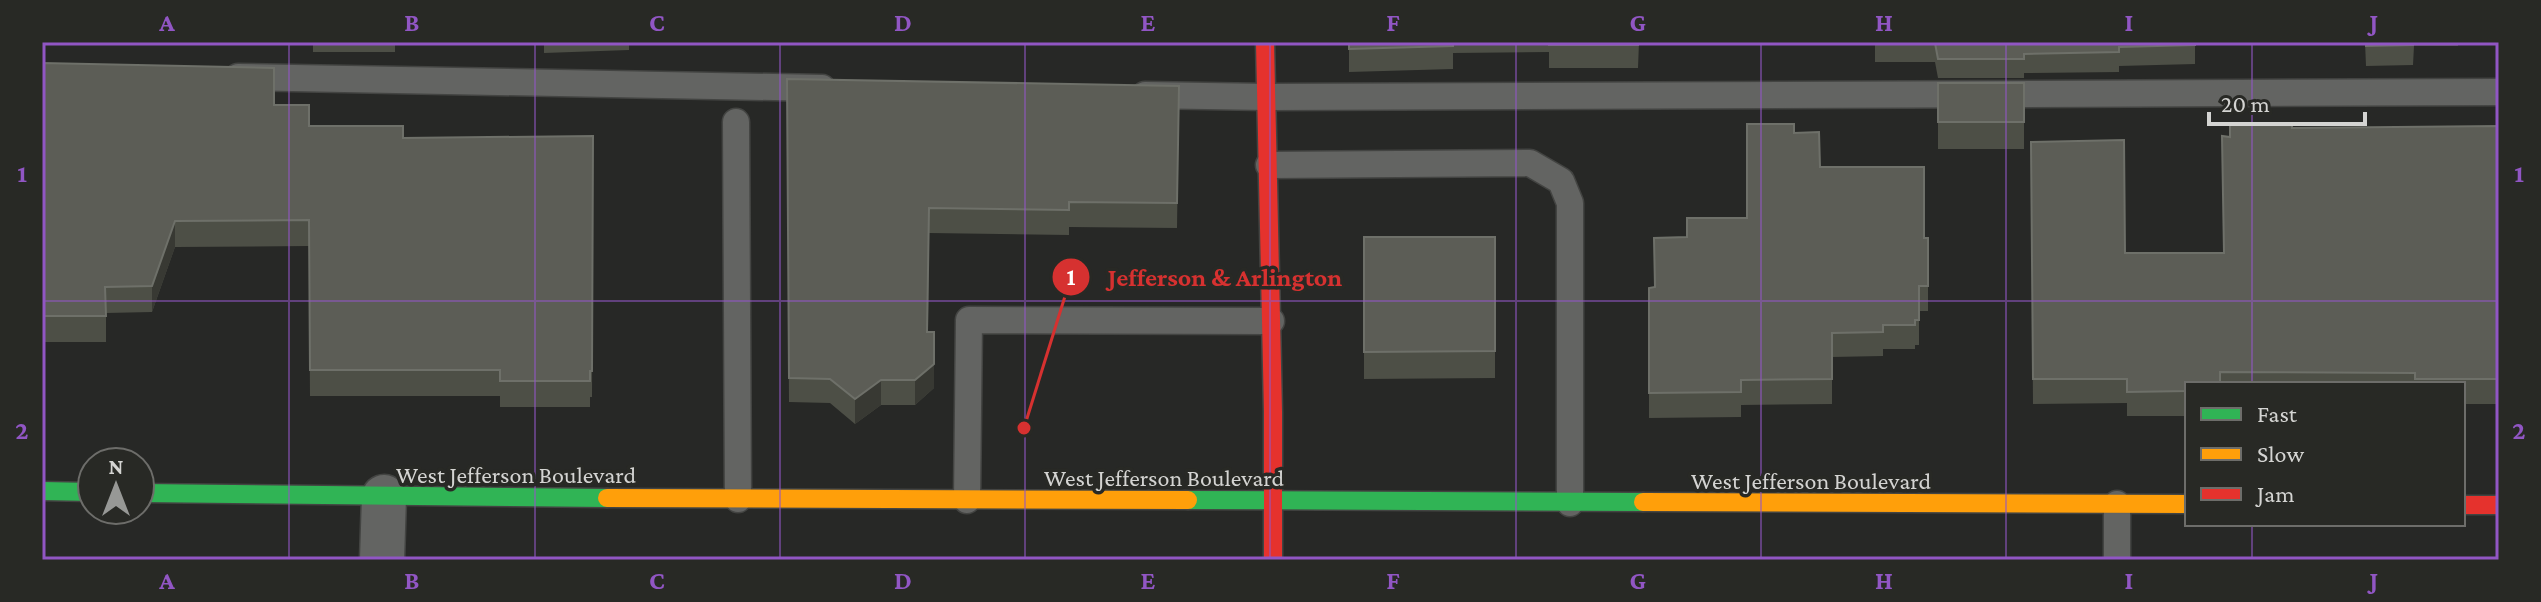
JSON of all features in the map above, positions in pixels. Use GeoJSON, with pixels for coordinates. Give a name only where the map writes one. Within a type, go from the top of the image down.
{"type":"FeatureCollection","features":[{"type":"Feature","properties":{"kind":"main road"},"geometry":{"type":"LineString","coordinates":[[1265,42],[1273,560]]}},
{"type":"Feature","properties":{"kind":"main road"},"geometry":{"type":"LineString","coordinates":[[42,491],[76,492]]}},
{"type":"Feature","properties":{"kind":"main road","name":"West Jefferson Boulevard"},"geometry":{"type":"LineString","coordinates":[[156,493],[1274,502],[2185,504]]}},
{"type":"Feature","properties":{"kind":"main road"},"geometry":{"type":"LineString","coordinates":[[2465,505],[2499,505]]}},
{"type":"Feature","properties":{"kind":"street"},"geometry":{"type":"LineString","coordinates":[[382,560],[384,497]]}},
{"type":"Feature","properties":{"kind":"lane"},"geometry":{"type":"LineString","coordinates":[[217,76],[853,89]]}},
{"type":"Feature","properties":{"kind":"lane"},"geometry":{"type":"LineString","coordinates":[[1124,94],[1267,97],[2499,92]]}},
{"type":"Feature","properties":{"kind":"lane"},"geometry":{"type":"LineString","coordinates":[[736,122],[738,499]]}},
{"type":"Feature","properties":{"kind":"lane"},"geometry":{"type":"LineString","coordinates":[[1269,165],[1530,163],[1561,181],[1570,203],[1570,503]]}},
{"type":"Feature","properties":{"kind":"lane"},"geometry":{"type":"LineString","coordinates":[[967,500],[969,320],[1271,321]]}},
{"type":"Feature","properties":{"kind":"lane"},"geometry":{"type":"LineString","coordinates":[[2117,504],[2117,560]]}},
{"type":"Feature","properties":{"kind":"building"},"geometry":{"type":"Polygon","coordinates":[[[1349,42],[1453,42],[1453,46],[1349,49],[1349,42]]]}},
{"type":"Feature","properties":{"kind":"building"},"geometry":{"type":"Polygon","coordinates":[[[1549,42],[1638,42],[1638,45],[1549,45],[1549,42]]]}},
{"type":"Feature","properties":{"kind":"building"},"geometry":{"type":"Polygon","coordinates":[[[1875,42],[2195,42],[2195,45],[2119,47],[2119,52],[2024,54],[2024,59],[1938,59],[1935,43],[1875,42]]]}},
{"type":"Feature","properties":{"kind":"building"},"geometry":{"type":"Polygon","coordinates":[[[2366,42],[2413,42],[2413,45],[2366,46],[2366,42]]]}},
{"type":"Feature","properties":{"kind":"building"},"geometry":{"type":"Polygon","coordinates":[[[42,63],[274,68],[274,105],[309,105],[309,126],[403,126],[403,138],[593,136],[590,381],[500,381],[500,370],[310,370],[309,220],[175,221],[152,286],[105,287],[106,316],[42,316],[42,63]]]}},
{"type":"Feature","properties":{"kind":"building"},"geometry":{"type":"Polygon","coordinates":[[[787,79],[1179,86],[1177,203],[1069,202],[1069,210],[929,208],[927,332],[934,332],[934,364],[915,380],[881,380],[855,399],[830,379],[789,378],[787,79]]]}},
{"type":"Feature","properties":{"kind":"building"},"geometry":{"type":"Polygon","coordinates":[[[1938,83],[2024,83],[2024,122],[1938,122],[1938,83]]]}},
{"type":"Feature","properties":{"kind":"building"},"geometry":{"type":"Polygon","coordinates":[[[1747,124],[1794,124],[1794,133],[1819,132],[1820,167],[1924,167],[1928,286],[1919,286],[1919,320],[1915,320],[1915,325],[1883,325],[1883,332],[1832,333],[1832,379],[1741,380],[1741,392],[1649,393],[1649,288],[1655,287],[1654,238],[1687,237],[1687,218],[1747,218],[1747,124]]]}},
{"type":"Feature","properties":{"kind":"building"},"geometry":{"type":"Polygon","coordinates":[[[2230,124],[2292,125],[2292,128],[2499,126],[2499,379],[2415,379],[2415,373],[2220,372],[2220,382],[2185,382],[2185,391],[2127,392],[2127,379],[2033,379],[2031,142],[2124,140],[2125,253],[2224,253],[2222,136],[2230,137],[2230,124]]]}},
{"type":"Feature","properties":{"kind":"building"},"geometry":{"type":"Polygon","coordinates":[[[1364,237],[1495,237],[1495,351],[1364,352],[1364,237]]]}},
{"type":"Feature","properties":{"kind":"building"},"geometry":{"type":"Polygon","coordinates":[[[92,559],[92,560],[42,560],[92,559]]]}},
{"type":"Feature","properties":{"kind":"building"},"geometry":{"type":"Polygon","coordinates":[[[673,559],[673,560],[454,560],[673,559]]]}},
{"type":"Feature","properties":{"kind":"traffic: fast"},"geometry":{"type":"LineString","coordinates":[[42,491],[76,492]]}},
{"type":"Feature","properties":{"kind":"traffic: fast"},"geometry":{"type":"LineString","coordinates":[[156,493],[607,498]]}},
{"type":"Feature","properties":{"kind":"traffic: fast"},"geometry":{"type":"LineString","coordinates":[[1188,500],[1643,502]]}},
{"type":"Feature","properties":{"kind":"traffic: slow"},"geometry":{"type":"LineString","coordinates":[[607,498],[1188,500]]}},
{"type":"Feature","properties":{"kind":"traffic: slow"},"geometry":{"type":"LineString","coordinates":[[1643,502],[2185,504]]}},
{"type":"Feature","properties":{"kind":"traffic: jam"},"geometry":{"type":"LineString","coordinates":[[1265,42],[1273,560]]}},
{"type":"Feature","properties":{"kind":"traffic: jam"},"geometry":{"type":"LineString","coordinates":[[2465,505],[2499,505]]}},
{"type":"Feature","properties":{"kind":"place","name":"Jefferson & Arlington"},"geometry":{"type":"Point","coordinates":[1024,428]}}]}
